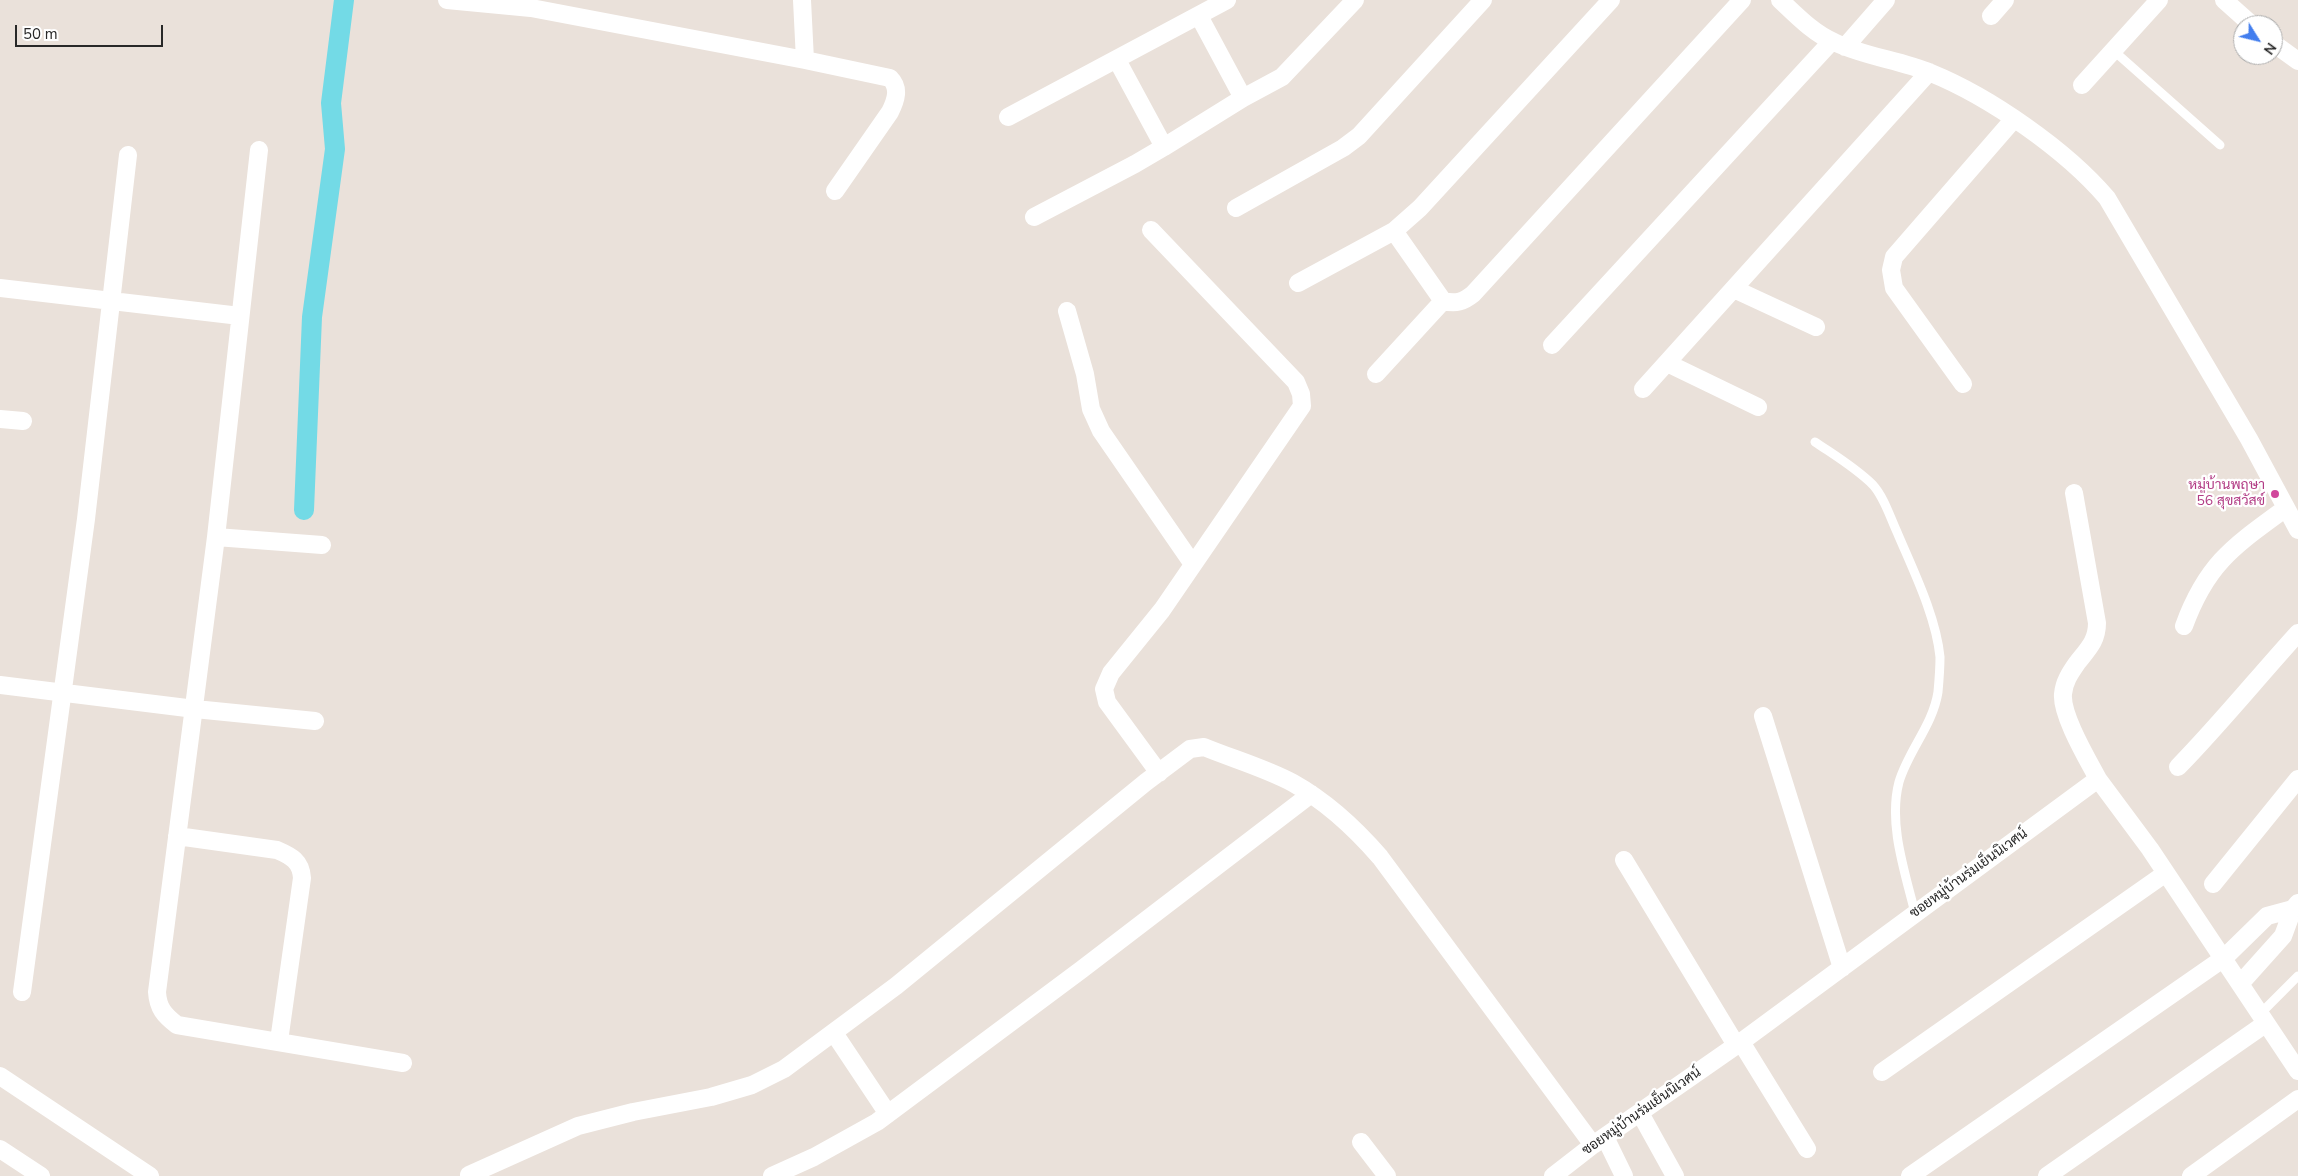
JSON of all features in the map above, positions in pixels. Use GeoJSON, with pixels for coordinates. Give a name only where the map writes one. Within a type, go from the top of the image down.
{"type":"FeatureCollection","features":[{"type":"Feature","properties":{"kind":"street"},"geometry":{"type":"LineString","coordinates":[[447,0],[531,8],[880,74],[890,78],[895,83],[896,101],[835,190]]}},
{"type":"Feature","properties":{"kind":"street"},"geometry":{"type":"LineString","coordinates":[[802,0],[805,60]]}},
{"type":"Feature","properties":{"kind":"street"},"geometry":{"type":"LineString","coordinates":[[1008,117],[1227,0]]}},
{"type":"Feature","properties":{"kind":"street"},"geometry":{"type":"LineString","coordinates":[[1034,217],[1164,147],[1282,77],[1355,0]]}},
{"type":"Feature","properties":{"kind":"street"},"geometry":{"type":"LineString","coordinates":[[1236,208],[1342,148],[1359,136],[1483,0]]}},
{"type":"Feature","properties":{"kind":"street"},"geometry":{"type":"LineString","coordinates":[[1298,283],[1394,231],[1420,208],[1611,0]]}},
{"type":"Feature","properties":{"kind":"street"},"geometry":{"type":"LineString","coordinates":[[1394,231],[1443,302],[1455,304],[1466,300],[1742,0]]}},
{"type":"Feature","properties":{"kind":"street"},"geometry":{"type":"LineString","coordinates":[[1780,0],[1808,25],[1838,44],[1929,72],[1979,97],[2063,154],[2078,167],[2107,198],[2249,439],[2298,530]]}},
{"type":"Feature","properties":{"kind":"street"},"geometry":{"type":"LineString","coordinates":[[1552,345],[1838,44],[1886,0]]}},
{"type":"Feature","properties":{"kind":"street"},"geometry":{"type":"LineString","coordinates":[[1991,16],[2005,0]]}},
{"type":"Feature","properties":{"kind":"street"},"geometry":{"type":"LineString","coordinates":[[2224,0],[2241,15]]}},
{"type":"Feature","properties":{"kind":"street"},"geometry":{"type":"LineString","coordinates":[[2082,85],[2114,51],[2148,4]]}},
{"type":"Feature","properties":{"kind":"street"},"geometry":{"type":"LineString","coordinates":[[1199,16],[1244,98]]}},
{"type":"Feature","properties":{"kind":"street"},"geometry":{"type":"LineString","coordinates":[[2283,51],[2298,62]]}},
{"type":"Feature","properties":{"kind":"street"},"geometry":{"type":"LineString","coordinates":[[1117,60],[1164,147]]}},
{"type":"Feature","properties":{"kind":"street"},"geometry":{"type":"LineString","coordinates":[[1643,390],[1929,72]]}},
{"type":"Feature","properties":{"kind":"street"},"geometry":{"type":"LineString","coordinates":[[1963,384],[1894,288],[1891,270],[1894,257],[2013,120]]}},
{"type":"Feature","properties":{"kind":"street"},"geometry":{"type":"LineString","coordinates":[[259,150],[216,537],[157,992],[158,1006],[165,1016],[177,1025],[279,1040],[403,1063]]}},
{"type":"Feature","properties":{"kind":"street"},"geometry":{"type":"LineString","coordinates":[[22,992],[63,693],[112,301],[128,155]]}},
{"type":"Feature","properties":{"kind":"street"},"geometry":{"type":"LineString","coordinates":[[1152,230],[1296,382],[1301,394],[1302,406],[1192,563],[1162,610],[1111,673],[1104,689],[1107,702],[1159,773]]}},
{"type":"Feature","properties":{"kind":"street"},"geometry":{"type":"LineString","coordinates":[[0,288],[240,316]]}},
{"type":"Feature","properties":{"kind":"street"},"geometry":{"type":"LineString","coordinates":[[1734,289],[1816,327]]}},
{"type":"Feature","properties":{"kind":"street"},"geometry":{"type":"LineString","coordinates":[[1376,374],[1443,302]]}},
{"type":"Feature","properties":{"kind":"street"},"geometry":{"type":"LineString","coordinates":[[1067,311],[1085,374],[1091,409],[1101,431],[1192,563]]}},
{"type":"Feature","properties":{"kind":"street"},"geometry":{"type":"LineString","coordinates":[[1667,363],[1758,407]]}},
{"type":"Feature","properties":{"kind":"street"},"geometry":{"type":"LineString","coordinates":[[0,419],[23,421]]}},
{"type":"Feature","properties":{"kind":"street"},"geometry":{"type":"LineString","coordinates":[[2074,492],[2097,623],[2097,635],[2066,681],[2063,696],[2070,724],[2098,779],[2166,873],[2298,1071]]}},
{"type":"Feature","properties":{"kind":"street"},"geometry":{"type":"LineString","coordinates":[[2184,626],[2194,600],[2222,558],[2240,542],[2286,508]]}},
{"type":"Feature","properties":{"kind":"street"},"geometry":{"type":"LineString","coordinates":[[216,537],[322,545]]}},
{"type":"Feature","properties":{"kind":"street"},"geometry":{"type":"LineString","coordinates":[[2178,767],[2209,736],[2240,697],[2298,633]]}},
{"type":"Feature","properties":{"kind":"street"},"geometry":{"type":"LineString","coordinates":[[0,685],[195,710],[315,721]]}},
{"type":"Feature","properties":{"kind":"street"},"geometry":{"type":"LineString","coordinates":[[1763,716],[1842,968]]}},
{"type":"Feature","properties":{"kind":"street"},"geometry":{"type":"LineString","coordinates":[[469,1175],[578,1126],[633,1112],[711,1097],[752,1085],[784,1069],[896,986],[1190,749],[1204,747],[1291,782],[1336,811],[1359,833],[1380,856],[1624,1176]]}},
{"type":"Feature","properties":{"kind":"street","name":"ซอยหมู่บ้านร่มเย็นนิเวศน์"},"geometry":{"type":"LineString","coordinates":[[1553,1176],[1599,1141],[1739,1044],[2098,779]]}},
{"type":"Feature","properties":{"kind":"street"},"geometry":{"type":"LineString","coordinates":[[2213,884],[2298,779]]}},
{"type":"Feature","properties":{"kind":"street"},"geometry":{"type":"LineString","coordinates":[[772,1176],[814,1157],[888,1114],[1311,794]]}},
{"type":"Feature","properties":{"kind":"street"},"geometry":{"type":"LineString","coordinates":[[177,836],[277,850],[290,856],[301,869],[302,878],[279,1040]]}},
{"type":"Feature","properties":{"kind":"street"},"geometry":{"type":"LineString","coordinates":[[1624,860],[1807,1149]]}},
{"type":"Feature","properties":{"kind":"street"},"geometry":{"type":"LineString","coordinates":[[1882,1072],[2166,873]]}},
{"type":"Feature","properties":{"kind":"street"},"geometry":{"type":"LineString","coordinates":[[1910,1176],[2224,958],[2267,916],[2296,906]]}},
{"type":"Feature","properties":{"kind":"street"},"geometry":{"type":"LineString","coordinates":[[2240,984],[2283,936],[2296,906]]}},
{"type":"Feature","properties":{"kind":"street"},"geometry":{"type":"LineString","coordinates":[[2047,1176],[2262,1019]]}},
{"type":"Feature","properties":{"kind":"street"},"geometry":{"type":"LineString","coordinates":[[834,1033],[888,1114]]}},
{"type":"Feature","properties":{"kind":"street"},"geometry":{"type":"LineString","coordinates":[[0,1076],[150,1176]]}},
{"type":"Feature","properties":{"kind":"street"},"geometry":{"type":"LineString","coordinates":[[2191,1176],[2298,1099]]}},
{"type":"Feature","properties":{"kind":"street"},"geometry":{"type":"LineString","coordinates":[[1640,1114],[1676,1176]]}},
{"type":"Feature","properties":{"kind":"street"},"geometry":{"type":"LineString","coordinates":[[1361,1142],[1387,1176]]}},
{"type":"Feature","properties":{"kind":"street"},"geometry":{"type":"LineString","coordinates":[[0,1149],[19,1170],[41,1176]]}},
{"type":"Feature","properties":{"kind":"lane"},"geometry":{"type":"LineString","coordinates":[[2114,51],[2220,145]]}},
{"type":"Feature","properties":{"kind":"lane"},"geometry":{"type":"LineString","coordinates":[[1815,442],[1855,469],[1874,486],[1887,510],[1916,577],[1930,615],[1940,657],[1938,693],[1929,719],[1899,782],[1896,812],[1899,848],[1915,913]]}},
{"type":"Feature","properties":{"kind":"lane"},"geometry":{"type":"LineString","coordinates":[[2262,1019],[2298,976]]}},
{"type":"Feature","properties":{"kind":"waterway"},"geometry":{"type":"LineString","coordinates":[[304,510],[312,317],[335,149],[331,103],[344,0]]}},
{"type":"Feature","properties":{"kind":"place","name":"หมู่บ้านพฤษา 56 สุขสวัสข์"},"geometry":{"type":"Point","coordinates":[2275,494]}}]}
